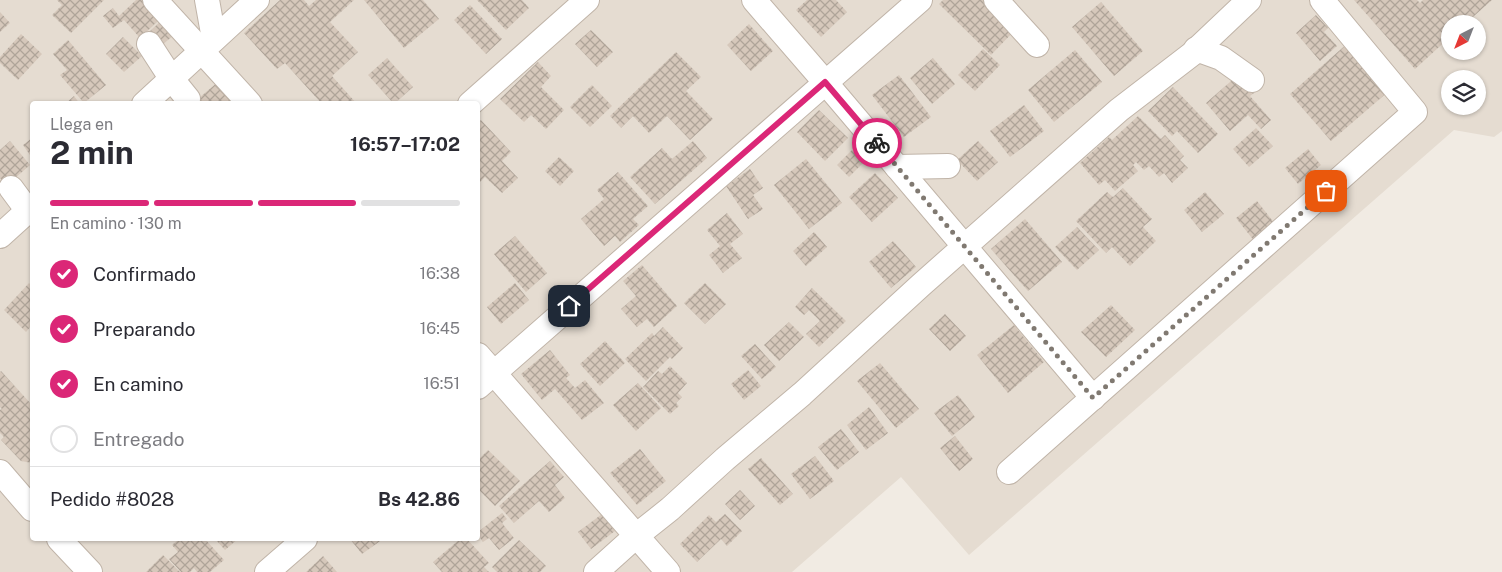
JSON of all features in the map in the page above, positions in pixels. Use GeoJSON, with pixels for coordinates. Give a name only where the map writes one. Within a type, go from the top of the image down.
{"type":"FeatureCollection","features":[{"type":"Feature","properties":{"kind":"street"},"geometry":{"type":"LineString","coordinates":[[155,0],[207,45],[248,101]]}},
{"type":"Feature","properties":{"kind":"street"},"geometry":{"type":"LineString","coordinates":[[207,0],[207,45]]}},
{"type":"Feature","properties":{"kind":"street"},"geometry":{"type":"LineString","coordinates":[[147,101],[257,0]]}},
{"type":"Feature","properties":{"kind":"street"},"geometry":{"type":"LineString","coordinates":[[754,0],[1093,398]]}},
{"type":"Feature","properties":{"kind":"street"},"geometry":{"type":"LineString","coordinates":[[486,380],[920,0]]}},
{"type":"Feature","properties":{"kind":"street"},"geometry":{"type":"LineString","coordinates":[[996,0],[1037,45]]}},
{"type":"Feature","properties":{"kind":"street"},"geometry":{"type":"LineString","coordinates":[[596,572],[802,394],[921,285],[1119,110],[1196,49],[1249,0]]}},
{"type":"Feature","properties":{"kind":"street"},"geometry":{"type":"LineString","coordinates":[[475,101],[508,79],[584,1]]}},
{"type":"Feature","properties":{"kind":"street"},"geometry":{"type":"LineString","coordinates":[[1009,472],[1415,112],[1330,2]]}},
{"type":"Feature","properties":{"kind":"street"},"geometry":{"type":"LineString","coordinates":[[149,44],[171,78],[188,99]]}},
{"type":"Feature","properties":{"kind":"street"},"geometry":{"type":"LineString","coordinates":[[1196,49],[1221,58],[1252,80]]}},
{"type":"Feature","properties":{"kind":"street"},"geometry":{"type":"LineString","coordinates":[[897,167],[948,166]]}},
{"type":"Feature","properties":{"kind":"street"},"geometry":{"type":"LineString","coordinates":[[11,188],[22,221]]}},
{"type":"Feature","properties":{"kind":"street"},"geometry":{"type":"LineString","coordinates":[[480,362],[486,380],[636,536],[668,572]]}},
{"type":"Feature","properties":{"kind":"street"},"geometry":{"type":"LineString","coordinates":[[0,472],[30,501]]}},
{"type":"Feature","properties":{"kind":"street"},"geometry":{"type":"LineString","coordinates":[[61,541],[90,572]]}},
{"type":"Feature","properties":{"kind":"street"},"geometry":{"type":"LineString","coordinates":[[267,572],[303,541]]}},
{"type":"Feature","properties":{"kind":"shaded area"},"geometry":{"type":"Polygon","coordinates":[[[0,0],[1502,0],[1502,131],[1494,137],[1454,130],[969,555],[901,477],[792,572],[0,572],[0,0]]]}},
{"type":"Feature","properties":{"kind":"building"},"geometry":{"type":"Polygon","coordinates":[[[57,0],[104,0],[71,33],[52,15],[62,5],[57,0]]]}},
{"type":"Feature","properties":{"kind":"building"},"geometry":{"type":"Polygon","coordinates":[[[136,0],[143,0],[160,19],[140,38],[124,20],[113,28],[103,16],[113,8],[119,16],[136,0]]]}},
{"type":"Feature","properties":{"kind":"building"},"geometry":{"type":"Polygon","coordinates":[[[280,0],[304,0],[309,6],[316,0],[354,0],[330,22],[358,52],[332,76],[354,101],[319,101],[285,63],[277,69],[244,33],[280,0]]]}},
{"type":"Feature","properties":{"kind":"building"},"geometry":{"type":"Polygon","coordinates":[[[364,0],[423,0],[439,19],[404,48],[364,0]]]}},
{"type":"Feature","properties":{"kind":"building"},"geometry":{"type":"Polygon","coordinates":[[[477,0],[522,0],[529,8],[506,30],[477,0]]]}},
{"type":"Feature","properties":{"kind":"building"},"geometry":{"type":"Polygon","coordinates":[[[807,0],[836,0],[847,12],[821,37],[796,10],[807,0]]]}},
{"type":"Feature","properties":{"kind":"building"},"geometry":{"type":"Polygon","coordinates":[[[943,0],[988,0],[1017,28],[991,55],[939,4],[943,0]]]}},
{"type":"Feature","properties":{"kind":"building"},"geometry":{"type":"Polygon","coordinates":[[[1354,0],[1417,0],[1420,3],[1423,0],[1492,0],[1475,15],[1441,15],[1441,45],[1415,69],[1354,0]]]}},
{"type":"Feature","properties":{"kind":"building"},"geometry":{"type":"Polygon","coordinates":[[[1101,2],[1143,51],[1114,76],[1072,27],[1101,2]]]}},
{"type":"Feature","properties":{"kind":"building"},"geometry":{"type":"Polygon","coordinates":[[[470,5],[502,39],[486,54],[454,20],[470,5]]]}},
{"type":"Feature","properties":{"kind":"building"},"geometry":{"type":"Polygon","coordinates":[[[0,12],[10,23],[0,32],[0,12]]]}},
{"type":"Feature","properties":{"kind":"building"},"geometry":{"type":"Polygon","coordinates":[[[1316,15],[1328,28],[1324,32],[1337,46],[1320,61],[1296,33],[1316,15]]]}},
{"type":"Feature","properties":{"kind":"building"},"geometry":{"type":"Polygon","coordinates":[[[163,19],[175,34],[161,46],[148,33],[163,19]]]}},
{"type":"Feature","properties":{"kind":"building"},"geometry":{"type":"Polygon","coordinates":[[[749,24],[773,51],[751,71],[727,45],[749,24]]]}},
{"type":"Feature","properties":{"kind":"building"},"geometry":{"type":"Polygon","coordinates":[[[591,30],[613,52],[597,67],[575,44],[591,30]]]}},
{"type":"Feature","properties":{"kind":"building"},"geometry":{"type":"Polygon","coordinates":[[[21,34],[42,54],[18,80],[0,63],[0,57],[21,34]]]}},
{"type":"Feature","properties":{"kind":"building"},"geometry":{"type":"Polygon","coordinates":[[[123,37],[142,56],[124,72],[106,54],[123,37]]]}},
{"type":"Feature","properties":{"kind":"building"},"geometry":{"type":"Polygon","coordinates":[[[68,40],[106,85],[86,101],[82,101],[60,75],[67,70],[53,54],[68,40]]]}},
{"type":"Feature","properties":{"kind":"building"},"geometry":{"type":"Polygon","coordinates":[[[1348,43],[1389,91],[1331,141],[1290,94],[1348,43]]]}},
{"type":"Feature","properties":{"kind":"building"},"geometry":{"type":"Polygon","coordinates":[[[983,49],[1000,65],[975,91],[958,75],[983,49]]]}},
{"type":"Feature","properties":{"kind":"building"},"geometry":{"type":"Polygon","coordinates":[[[1075,50],[1102,82],[1054,122],[1028,90],[1075,50]]]}},
{"type":"Feature","properties":{"kind":"building"},"geometry":{"type":"Polygon","coordinates":[[[676,52],[701,77],[686,91],[713,119],[690,140],[667,116],[649,133],[633,116],[621,128],[610,116],[676,52]]]}},
{"type":"Feature","properties":{"kind":"building"},"geometry":{"type":"Polygon","coordinates":[[[387,58],[413,87],[397,101],[391,101],[368,75],[387,58]]]}},
{"type":"Feature","properties":{"kind":"building"},"geometry":{"type":"Polygon","coordinates":[[[933,58],[955,84],[932,104],[910,78],[933,58]]]}},
{"type":"Feature","properties":{"kind":"building"},"geometry":{"type":"Polygon","coordinates":[[[538,62],[551,76],[541,87],[564,110],[546,129],[531,115],[524,122],[500,99],[538,62]]]}},
{"type":"Feature","properties":{"kind":"building"},"geometry":{"type":"Polygon","coordinates":[[[899,75],[931,117],[904,137],[872,95],[899,75]]]}},
{"type":"Feature","properties":{"kind":"building"},"geometry":{"type":"Polygon","coordinates":[[[1238,75],[1254,93],[1250,96],[1271,120],[1261,129],[1248,115],[1230,131],[1206,103],[1238,75]]]}},
{"type":"Feature","properties":{"kind":"building"},"geometry":{"type":"Polygon","coordinates":[[[218,82],[234,101],[195,101],[218,82]]]}},
{"type":"Feature","properties":{"kind":"building"},"geometry":{"type":"Polygon","coordinates":[[[592,85],[612,106],[590,127],[570,107],[592,85]]]}},
{"type":"Feature","properties":{"kind":"building"},"geometry":{"type":"Polygon","coordinates":[[[1173,87],[1218,134],[1198,153],[1177,131],[1172,136],[1148,111],[1173,87]]]}},
{"type":"Feature","properties":{"kind":"building"},"geometry":{"type":"Polygon","coordinates":[[[74,96],[78,101],[68,101],[74,96]]]}},
{"type":"Feature","properties":{"kind":"building"},"geometry":{"type":"Polygon","coordinates":[[[1024,105],[1044,131],[1010,157],[990,131],[1024,105]]]}},
{"type":"Feature","properties":{"kind":"building"},"geometry":{"type":"Polygon","coordinates":[[[819,110],[848,138],[825,161],[797,132],[819,110]]]}},
{"type":"Feature","properties":{"kind":"building"},"geometry":{"type":"Polygon","coordinates":[[[1138,116],[1161,139],[1165,135],[1184,156],[1180,160],[1188,168],[1172,183],[1164,173],[1159,177],[1149,166],[1144,170],[1136,162],[1133,165],[1138,171],[1115,191],[1105,180],[1099,185],[1080,163],[1109,137],[1112,140],[1138,116]]]}},
{"type":"Feature","properties":{"kind":"building"},"geometry":{"type":"Polygon","coordinates":[[[480,121],[511,152],[502,161],[518,178],[502,193],[485,177],[480,182],[480,121]]]}},
{"type":"Feature","properties":{"kind":"building"},"geometry":{"type":"Polygon","coordinates":[[[1256,128],[1273,146],[1249,167],[1233,149],[1256,128]]]}},
{"type":"Feature","properties":{"kind":"building"},"geometry":{"type":"Polygon","coordinates":[[[30,140],[30,155],[23,145],[30,140]]]}},
{"type":"Feature","properties":{"kind":"building"},"geometry":{"type":"Polygon","coordinates":[[[10,141],[30,165],[6,186],[0,178],[0,150],[10,141]]]}},
{"type":"Feature","properties":{"kind":"building"},"geometry":{"type":"Polygon","coordinates":[[[693,141],[707,158],[655,204],[630,177],[662,148],[672,159],[693,141]]]}},
{"type":"Feature","properties":{"kind":"building"},"geometry":{"type":"Polygon","coordinates":[[[978,141],[998,162],[977,181],[957,160],[978,141]]]}},
{"type":"Feature","properties":{"kind":"building"},"geometry":{"type":"Polygon","coordinates":[[[1308,149],[1321,165],[1298,184],[1285,168],[1308,149]]]}},
{"type":"Feature","properties":{"kind":"building"},"geometry":{"type":"Polygon","coordinates":[[[852,150],[864,162],[849,177],[837,165],[852,150]]]}},
{"type":"Feature","properties":{"kind":"building"},"geometry":{"type":"Polygon","coordinates":[[[559,157],[574,171],[560,186],[545,171],[559,157]]]}},
{"type":"Feature","properties":{"kind":"building"},"geometry":{"type":"Polygon","coordinates":[[[806,159],[842,203],[809,229],[774,185],[806,159]]]}},
{"type":"Feature","properties":{"kind":"building"},"geometry":{"type":"Polygon","coordinates":[[[750,169],[763,188],[753,195],[763,209],[748,219],[726,186],[750,169]]]}},
{"type":"Feature","properties":{"kind":"building"},"geometry":{"type":"Polygon","coordinates":[[[618,172],[648,206],[633,219],[639,225],[620,242],[615,236],[604,246],[581,219],[604,199],[597,190],[618,172]]]}},
{"type":"Feature","properties":{"kind":"building"},"geometry":{"type":"Polygon","coordinates":[[[875,173],[898,198],[872,222],[849,197],[875,173]]]}},
{"type":"Feature","properties":{"kind":"building"},"geometry":{"type":"Polygon","coordinates":[[[1123,188],[1152,219],[1143,227],[1156,241],[1130,266],[1112,247],[1106,253],[1076,221],[1107,192],[1113,197],[1123,188]]]}},
{"type":"Feature","properties":{"kind":"building"},"geometry":{"type":"Polygon","coordinates":[[[1205,192],[1224,214],[1202,232],[1184,210],[1205,192]]]}},
{"type":"Feature","properties":{"kind":"building"},"geometry":{"type":"Polygon","coordinates":[[[1257,201],[1276,225],[1255,242],[1236,218],[1257,201]]]}},
{"type":"Feature","properties":{"kind":"building"},"geometry":{"type":"Polygon","coordinates":[[[727,213],[743,234],[730,244],[742,258],[723,273],[709,255],[720,246],[707,230],[727,213]]]}},
{"type":"Feature","properties":{"kind":"building"},"geometry":{"type":"Polygon","coordinates":[[[1025,219],[1062,262],[1028,291],[991,249],[1025,219]]]}},
{"type":"Feature","properties":{"kind":"building"},"geometry":{"type":"Polygon","coordinates":[[[1077,227],[1099,250],[1077,270],[1055,247],[1077,227]]]}},
{"type":"Feature","properties":{"kind":"building"},"geometry":{"type":"Polygon","coordinates":[[[814,232],[827,247],[806,266],[793,251],[814,232]]]}},
{"type":"Feature","properties":{"kind":"building"},"geometry":{"type":"Polygon","coordinates":[[[515,236],[547,273],[526,292],[494,254],[515,236]]]}},
{"type":"Feature","properties":{"kind":"building"},"geometry":{"type":"Polygon","coordinates":[[[893,241],[916,267],[891,288],[869,262],[893,241]]]}},
{"type":"Feature","properties":{"kind":"building"},"geometry":{"type":"Polygon","coordinates":[[[642,265],[677,306],[654,327],[647,319],[637,327],[621,309],[636,296],[623,281],[642,265]]]}},
{"type":"Feature","properties":{"kind":"building"},"geometry":{"type":"Polygon","coordinates":[[[29,283],[30,327],[26,332],[4,310],[29,283]]]}},
{"type":"Feature","properties":{"kind":"building"},"geometry":{"type":"Polygon","coordinates":[[[515,283],[529,300],[501,324],[487,307],[515,283]]]}},
{"type":"Feature","properties":{"kind":"building"},"geometry":{"type":"Polygon","coordinates":[[[705,283],[726,304],[705,324],[684,303],[705,283]]]}},
{"type":"Feature","properties":{"kind":"building"},"geometry":{"type":"Polygon","coordinates":[[[812,288],[846,321],[819,347],[806,334],[820,321],[809,310],[804,315],[795,307],[812,288]]]}},
{"type":"Feature","properties":{"kind":"building"},"geometry":{"type":"Polygon","coordinates":[[[1111,305],[1135,330],[1106,357],[1081,332],[1111,305]]]}},
{"type":"Feature","properties":{"kind":"building"},"geometry":{"type":"Polygon","coordinates":[[[945,314],[966,336],[950,351],[929,329],[945,314]]]}},
{"type":"Feature","properties":{"kind":"building"},"geometry":{"type":"Polygon","coordinates":[[[789,322],[804,337],[779,361],[764,345],[789,322]]]}},
{"type":"Feature","properties":{"kind":"building"},"geometry":{"type":"Polygon","coordinates":[[[1014,325],[1044,362],[1008,393],[977,355],[1014,325]]]}},
{"type":"Feature","properties":{"kind":"building"},"geometry":{"type":"Polygon","coordinates":[[[663,327],[683,348],[672,359],[670,357],[646,381],[625,359],[652,333],[654,336],[663,327]]]}},
{"type":"Feature","properties":{"kind":"building"},"geometry":{"type":"Polygon","coordinates":[[[605,341],[625,363],[600,386],[580,364],[605,341]]]}},
{"type":"Feature","properties":{"kind":"building"},"geometry":{"type":"Polygon","coordinates":[[[755,344],[776,367],[762,379],[741,356],[755,344]]]}},
{"type":"Feature","properties":{"kind":"building"},"geometry":{"type":"Polygon","coordinates":[[[550,350],[570,375],[566,378],[575,388],[585,380],[604,403],[582,420],[555,389],[542,400],[521,374],[550,350]]]}},
{"type":"Feature","properties":{"kind":"building"},"geometry":{"type":"Polygon","coordinates":[[[880,363],[919,409],[896,428],[857,381],[880,363]]]}},
{"type":"Feature","properties":{"kind":"building"},"geometry":{"type":"Polygon","coordinates":[[[670,366],[687,383],[678,393],[682,397],[676,403],[679,406],[670,414],[643,387],[658,371],[662,374],[670,366]]]}},
{"type":"Feature","properties":{"kind":"building"},"geometry":{"type":"Polygon","coordinates":[[[748,370],[761,386],[744,400],[731,384],[748,370]]]}},
{"type":"Feature","properties":{"kind":"building"},"geometry":{"type":"Polygon","coordinates":[[[0,372],[30,403],[30,463],[21,461],[1,440],[4,437],[0,433],[0,410],[2,409],[0,407],[0,372]]]}},
{"type":"Feature","properties":{"kind":"building"},"geometry":{"type":"Polygon","coordinates":[[[638,383],[661,408],[636,431],[613,405],[638,383]]]}},
{"type":"Feature","properties":{"kind":"building"},"geometry":{"type":"Polygon","coordinates":[[[958,395],[975,417],[952,436],[934,413],[958,395]]]}},
{"type":"Feature","properties":{"kind":"building"},"geometry":{"type":"Polygon","coordinates":[[[869,407],[888,433],[866,450],[847,425],[869,407]]]}},
{"type":"Feature","properties":{"kind":"building"},"geometry":{"type":"Polygon","coordinates":[[[841,429],[859,452],[837,470],[818,447],[841,429]]]}},
{"type":"Feature","properties":{"kind":"building"},"geometry":{"type":"Polygon","coordinates":[[[955,436],[973,459],[959,471],[940,448],[955,436]]]}},
{"type":"Feature","properties":{"kind":"building"},"geometry":{"type":"Polygon","coordinates":[[[640,449],[666,481],[637,505],[610,473],[640,449]]]}},
{"type":"Feature","properties":{"kind":"building"},"geometry":{"type":"Polygon","coordinates":[[[488,450],[520,481],[495,506],[480,491],[480,458],[488,450]]]}},
{"type":"Feature","properties":{"kind":"building"},"geometry":{"type":"Polygon","coordinates":[[[815,456],[834,481],[810,499],[791,474],[815,456]]]}},
{"type":"Feature","properties":{"kind":"building"},"geometry":{"type":"Polygon","coordinates":[[[761,458],[793,494],[780,505],[748,469],[761,458]]]}},
{"type":"Feature","properties":{"kind":"building"},"geometry":{"type":"Polygon","coordinates":[[[550,461],[564,477],[555,485],[565,498],[549,512],[539,501],[514,523],[499,506],[550,461]]]}},
{"type":"Feature","properties":{"kind":"building"},"geometry":{"type":"Polygon","coordinates":[[[740,490],[755,506],[740,520],[725,504],[740,490]]]}},
{"type":"Feature","properties":{"kind":"building"},"geometry":{"type":"Polygon","coordinates":[[[502,513],[507,519],[502,523],[514,538],[499,550],[489,538],[483,542],[480,538],[480,530],[502,513]]]}},
{"type":"Feature","properties":{"kind":"building"},"geometry":{"type":"Polygon","coordinates":[[[602,514],[615,531],[591,549],[578,532],[602,514]]]}},
{"type":"Feature","properties":{"kind":"building"},"geometry":{"type":"Polygon","coordinates":[[[725,514],[742,531],[727,546],[721,539],[697,562],[680,544],[709,515],[716,522],[725,514]]]}},
{"type":"Feature","properties":{"kind":"building"},"geometry":{"type":"Polygon","coordinates":[[[519,540],[546,566],[540,572],[497,572],[492,567],[519,540]]]}},
{"type":"Feature","properties":{"kind":"building"},"geometry":{"type":"Polygon","coordinates":[[[177,541],[207,541],[224,560],[210,572],[197,572],[194,568],[190,572],[181,572],[169,559],[178,552],[172,545],[177,541]]]}},
{"type":"Feature","properties":{"kind":"building"},"geometry":{"type":"Polygon","coordinates":[[[217,541],[236,541],[225,550],[217,541]]]}},
{"type":"Feature","properties":{"kind":"building"},"geometry":{"type":"Polygon","coordinates":[[[352,541],[380,541],[362,554],[352,541]]]}},
{"type":"Feature","properties":{"kind":"building"},"geometry":{"type":"Polygon","coordinates":[[[458,541],[469,541],[489,563],[484,567],[489,572],[442,572],[433,562],[458,541]]]}},
{"type":"Feature","properties":{"kind":"building"},"geometry":{"type":"Polygon","coordinates":[[[163,555],[180,572],[146,572],[163,555]]]}},
{"type":"Feature","properties":{"kind":"building"},"geometry":{"type":"Polygon","coordinates":[[[323,556],[337,572],[306,572],[323,556]]]}},
{"type":"Feature","properties":{"kind":"way so far"},"geometry":{"type":"LineString","coordinates":[[877,143],[1093,398],[1326,191]]}},
{"type":"Feature","properties":{"kind":"route"},"geometry":{"type":"LineString","coordinates":[[569,306],[825,82],[877,143]]}}]}
